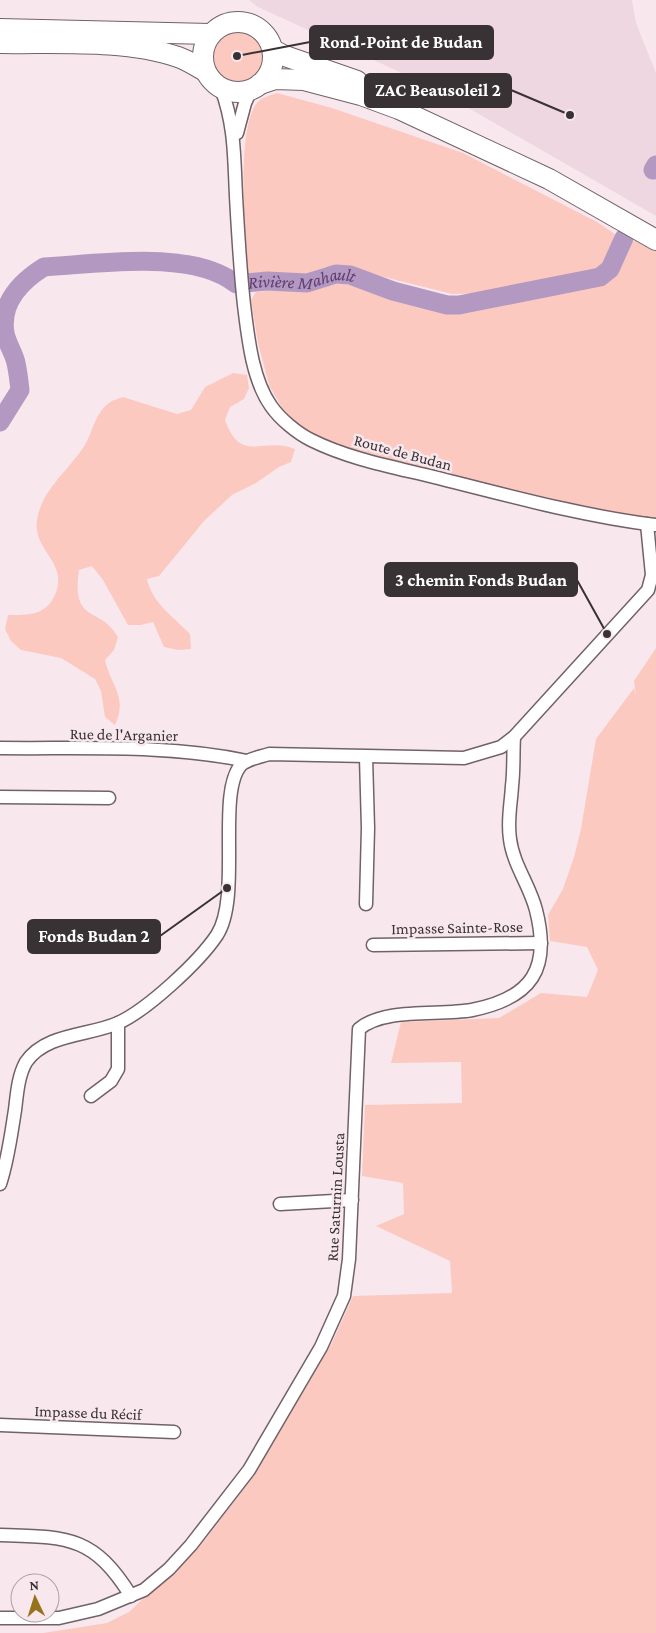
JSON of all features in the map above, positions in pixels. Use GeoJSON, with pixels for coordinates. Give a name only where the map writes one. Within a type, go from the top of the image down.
{"type":"FeatureCollection","features":[{"type":"Feature","properties":{"kind":"highway"},"geometry":{"type":"LineString","coordinates":[[256,87],[269,75],[273,62],[273,50],[265,34],[250,24],[233,22],[224,24],[210,34],[204,46],[202,59],[205,71],[212,81],[221,88],[231,92],[256,87],[275,79],[304,80],[361,95],[399,108],[549,179],[656,240]]}},
{"type":"Feature","properties":{"kind":"highway"},"geometry":{"type":"LineString","coordinates":[[0,28],[210,34]]}},
{"type":"Feature","properties":{"kind":"highway"},"geometry":{"type":"LineString","coordinates":[[0,43],[75,44],[152,50],[179,58],[205,71]]}},
{"type":"Feature","properties":{"kind":"highway"},"geometry":{"type":"LineString","coordinates":[[273,50],[397,97],[556,176],[656,231]]}},
{"type":"Feature","properties":{"kind":"street"},"geometry":{"type":"LineString","coordinates":[[235,146],[239,120],[256,87]]}},
{"type":"Feature","properties":{"kind":"street"},"geometry":{"type":"LineString","coordinates":[[221,88],[231,119],[235,146]]}},
{"type":"Feature","properties":{"kind":"street","name":"Route de Budan"},"geometry":{"type":"LineString","coordinates":[[235,146],[242,270],[253,359],[260,383],[271,406],[290,425],[310,439],[332,449],[377,463],[517,498],[652,525]]}},
{"type":"Feature","properties":{"kind":"street"},"geometry":{"type":"LineString","coordinates":[[0,1184],[7,1158],[20,1077],[29,1058],[55,1042],[118,1023],[172,983],[209,945],[220,930],[227,896],[232,785],[237,771],[247,761],[268,754],[464,758],[500,746],[514,737],[648,590],[652,575],[652,525]]}},
{"type":"Feature","properties":{"kind":"street","name":"Rue Saturnin Lousta"},"geometry":{"type":"LineString","coordinates":[[0,1618],[47,1619],[70,1616],[113,1604],[154,1582],[192,1545],[249,1470],[321,1347],[344,1296],[349,1259],[359,1029],[373,1018],[472,1010],[508,998],[534,978],[540,962],[541,942],[536,909],[510,841],[508,822],[514,737]]}},
{"type":"Feature","properties":{"kind":"street","name":"Rue de l'Arganier"},"geometry":{"type":"LineString","coordinates":[[0,748],[164,750],[221,756],[247,761]]}},
{"type":"Feature","properties":{"kind":"street"},"geometry":{"type":"LineString","coordinates":[[366,757],[368,828],[366,904]]}},
{"type":"Feature","properties":{"kind":"street"},"geometry":{"type":"LineString","coordinates":[[0,797],[109,798]]}},
{"type":"Feature","properties":{"kind":"street","name":"Impasse Sainte-Rose"},"geometry":{"type":"LineString","coordinates":[[373,945],[541,942]]}},
{"type":"Feature","properties":{"kind":"street"},"geometry":{"type":"LineString","coordinates":[[91,1096],[111,1081],[118,1068],[118,1023]]}},
{"type":"Feature","properties":{"kind":"street"},"geometry":{"type":"LineString","coordinates":[[280,1204],[352,1200]]}},
{"type":"Feature","properties":{"kind":"street","name":"Impasse du Récif"},"geometry":{"type":"LineString","coordinates":[[0,1425],[174,1432]]}},
{"type":"Feature","properties":{"kind":"street"},"geometry":{"type":"LineString","coordinates":[[0,1535],[58,1538],[84,1546],[107,1562],[131,1596]]}},
{"type":"Feature","properties":{"kind":"shaded area"},"geometry":{"type":"Polygon","coordinates":[[[249,0],[632,0],[636,23],[656,73],[656,216],[430,86],[258,7],[249,0]]]}},
{"type":"Feature","properties":{"kind":"shaded area"},"geometry":{"type":"Polygon","coordinates":[[[238,29],[248,31],[257,37],[263,46],[265,56],[263,66],[257,75],[248,81],[238,83],[228,81],[219,75],[213,66],[211,56],[213,46],[219,37],[228,31],[238,29]]]}},
{"type":"Feature","properties":{"kind":"shaded area"},"geometry":{"type":"Polygon","coordinates":[[[277,93],[332,108],[463,153],[597,222],[615,234],[610,252],[604,262],[590,274],[494,293],[452,294],[348,268],[326,267],[297,277],[261,273],[248,274],[246,270],[244,207],[244,155],[247,131],[252,113],[259,101],[277,93]]]}},
{"type":"Feature","properties":{"kind":"shaded area"},"geometry":{"type":"Polygon","coordinates":[[[637,240],[656,251],[656,521],[401,466],[318,439],[286,415],[269,385],[258,343],[251,300],[256,292],[278,290],[298,292],[342,283],[430,308],[451,312],[496,307],[603,281],[614,272],[633,241],[637,240]]]}},
{"type":"Feature","properties":{"kind":"shaded area"},"geometry":{"type":"Polygon","coordinates":[[[233,373],[247,375],[249,388],[244,399],[230,407],[225,420],[231,434],[238,442],[246,446],[273,445],[295,449],[291,462],[232,495],[204,521],[159,576],[147,579],[150,588],[164,609],[190,634],[191,649],[178,650],[164,647],[153,622],[141,625],[128,625],[103,580],[92,566],[79,570],[79,599],[83,607],[111,627],[118,637],[114,650],[105,660],[119,699],[119,715],[115,725],[105,717],[101,691],[95,679],[61,658],[21,650],[11,641],[5,629],[8,615],[34,613],[45,608],[54,597],[58,585],[58,575],[55,566],[37,531],[40,509],[51,488],[86,443],[101,411],[110,402],[123,397],[177,414],[191,410],[205,387],[233,373]]]}},
{"type":"Feature","properties":{"kind":"shaded area"},"geometry":{"type":"Polygon","coordinates":[[[656,648],[656,1633],[43,1633],[107,1623],[129,1612],[205,1540],[242,1491],[283,1425],[332,1343],[353,1296],[452,1293],[450,1261],[376,1226],[404,1214],[403,1183],[362,1176],[365,1105],[462,1103],[461,1062],[391,1063],[401,1022],[499,1018],[541,993],[587,997],[598,970],[587,947],[550,941],[548,915],[563,889],[574,857],[581,829],[596,739],[634,688],[636,696],[634,681],[656,648]]]}},
{"type":"Feature","properties":{"kind":"waterway","name":"Rivière Mahault"},"geometry":{"type":"LineString","coordinates":[[653,170],[656,165]]}},
{"type":"Feature","properties":{"kind":"waterway","name":"Rivière Mahault"},"geometry":{"type":"LineString","coordinates":[[0,422],[20,390],[15,359],[5,333],[4,322],[6,312],[14,294],[27,279],[44,267],[117,262],[171,262],[195,266],[218,273],[236,284],[267,281],[307,283],[336,274],[350,275],[393,291],[447,305],[459,305],[600,277],[610,269],[624,238]]}},
{"type":"Feature","properties":{"kind":"place","name":"Rond-Point de Budan"},"geometry":{"type":"Point","coordinates":[237,56]}},
{"type":"Feature","properties":{"kind":"place","name":"ZAC Beausoleil 2"},"geometry":{"type":"Point","coordinates":[570,115]}},
{"type":"Feature","properties":{"kind":"place","name":"3 chemin Fonds Budan"},"geometry":{"type":"Point","coordinates":[607,634]}},
{"type":"Feature","properties":{"kind":"place","name":"Fonds Budan 2"},"geometry":{"type":"Point","coordinates":[227,888]}}]}
